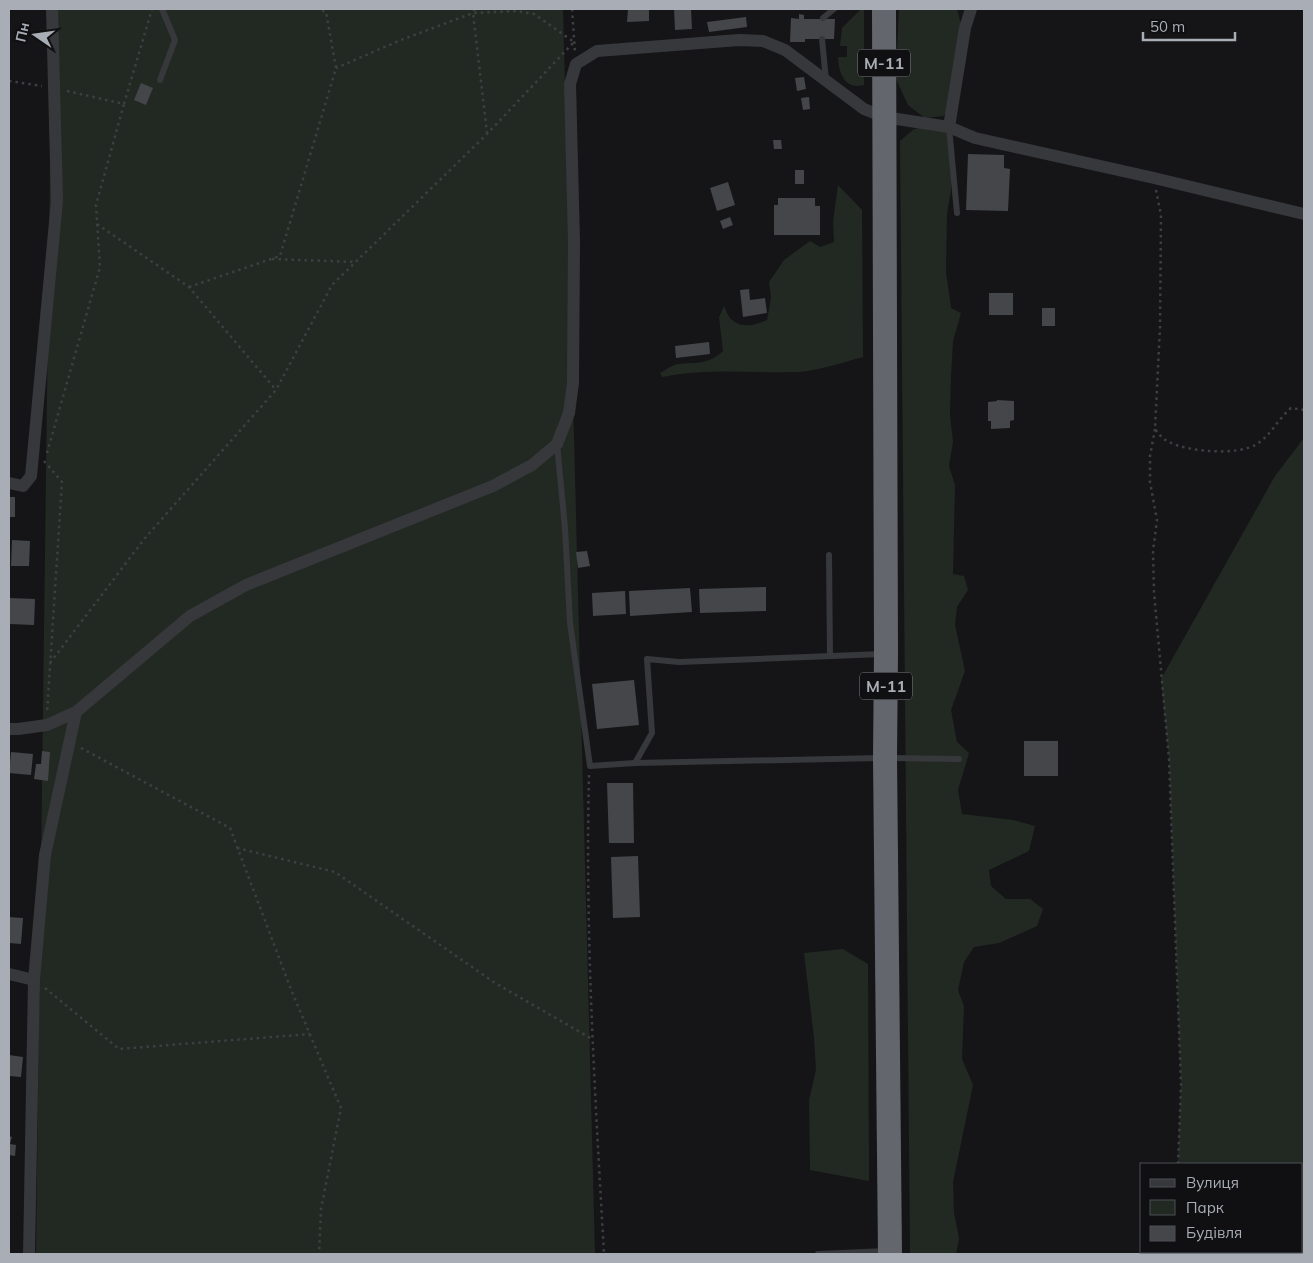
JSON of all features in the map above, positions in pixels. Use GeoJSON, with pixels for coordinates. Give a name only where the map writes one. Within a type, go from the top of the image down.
{"type":"FeatureCollection","features":[{"type":"Feature","properties":{"kind":"highway","name":"М-11"},"geometry":{"type":"LineString","coordinates":[[884,9],[885,757],[890,1253]]}},
{"type":"Feature","properties":{"kind":"street"},"geometry":{"type":"LineString","coordinates":[[9,483],[23,486],[31,476],[57,201],[52,9]]}},
{"type":"Feature","properties":{"kind":"street"},"geometry":{"type":"LineString","coordinates":[[949,127],[964,35],[971,9]]}},
{"type":"Feature","properties":{"kind":"street"},"geometry":{"type":"LineString","coordinates":[[9,729],[18,730],[47,725],[76,712],[124,674],[190,616],[246,585],[493,486],[532,465],[557,444],[569,413],[573,383],[574,240],[570,84],[576,64],[597,51],[739,40],[763,41],[785,50],[864,109],[884,117],[949,127],[975,138],[1304,214]]}},
{"type":"Feature","properties":{"kind":"street"},"geometry":{"type":"LineString","coordinates":[[29,1254],[34,980],[45,855],[76,712]]}},
{"type":"Feature","properties":{"kind":"street"},"geometry":{"type":"LineString","coordinates":[[9,974],[34,980]]}},
{"type":"Feature","properties":{"kind":"lane"},"geometry":{"type":"LineString","coordinates":[[160,80],[175,40],[162,9]]}},
{"type":"Feature","properties":{"kind":"lane"},"geometry":{"type":"LineString","coordinates":[[822,18],[834,9]]}},
{"type":"Feature","properties":{"kind":"lane"},"geometry":{"type":"LineString","coordinates":[[822,39],[826,82]]}},
{"type":"Feature","properties":{"kind":"lane"},"geometry":{"type":"LineString","coordinates":[[949,127],[957,213]]}},
{"type":"Feature","properties":{"kind":"lane"},"geometry":{"type":"LineString","coordinates":[[557,444],[565,528],[570,623],[590,766],[635,762],[885,757],[959,759]]}},
{"type":"Feature","properties":{"kind":"lane"},"geometry":{"type":"LineString","coordinates":[[829,555],[830,656]]}},
{"type":"Feature","properties":{"kind":"lane"},"geometry":{"type":"LineString","coordinates":[[635,762],[652,733],[647,659],[679,662],[886,654]]}},
{"type":"Feature","properties":{"kind":"lane"},"geometry":{"type":"LineString","coordinates":[[818,1254],[890,1253]]}},
{"type":"Feature","properties":{"kind":"path"},"geometry":{"type":"LineString","coordinates":[[44,462],[100,266],[96,204],[152,9]]}},
{"type":"Feature","properties":{"kind":"path"},"geometry":{"type":"LineString","coordinates":[[190,287],[280,256],[336,68],[326,12],[319,9]]}},
{"type":"Feature","properties":{"kind":"path"},"geometry":{"type":"LineString","coordinates":[[475,9],[473,13],[487,134]]}},
{"type":"Feature","properties":{"kind":"path"},"geometry":{"type":"LineString","coordinates":[[572,9],[576,64]]}},
{"type":"Feature","properties":{"kind":"path"},"geometry":{"type":"LineString","coordinates":[[336,68],[401,40],[473,13],[516,11],[534,14],[574,42]]}},
{"type":"Feature","properties":{"kind":"path"},"geometry":{"type":"LineString","coordinates":[[50,663],[145,538],[276,390],[332,285],[487,134],[574,42]]}},
{"type":"Feature","properties":{"kind":"path"},"geometry":{"type":"LineString","coordinates":[[9,81],[54,88],[124,104]]}},
{"type":"Feature","properties":{"kind":"path"},"geometry":{"type":"LineString","coordinates":[[1154,178],[1161,215],[1160,327],[1155,429],[1150,456],[1150,482],[1157,520],[1154,551],[1154,592],[1169,759],[1181,1085],[1178,1163]]}},
{"type":"Feature","properties":{"kind":"path"},"geometry":{"type":"LineString","coordinates":[[97,224],[190,287],[276,390]]}},
{"type":"Feature","properties":{"kind":"path"},"geometry":{"type":"LineString","coordinates":[[270,259],[356,262]]}},
{"type":"Feature","properties":{"kind":"path"},"geometry":{"type":"LineString","coordinates":[[1155,429],[1160,437],[1170,443],[1187,447],[1212,451],[1245,450],[1265,438],[1280,417],[1291,408],[1304,410]]}},
{"type":"Feature","properties":{"kind":"path"},"geometry":{"type":"LineString","coordinates":[[33,450],[62,482],[47,725]]}},
{"type":"Feature","properties":{"kind":"path"},"geometry":{"type":"LineString","coordinates":[[70,742],[230,828],[310,1034],[341,1108],[321,1209],[319,1254]]}},
{"type":"Feature","properties":{"kind":"path"},"geometry":{"type":"LineString","coordinates":[[590,766],[588,826],[592,1039],[604,1254]]}},
{"type":"Feature","properties":{"kind":"path"},"geometry":{"type":"LineString","coordinates":[[237,848],[335,872],[495,983],[592,1039]]}},
{"type":"Feature","properties":{"kind":"path"},"geometry":{"type":"LineString","coordinates":[[34,980],[119,1049],[310,1034]]}},
{"type":"Feature","properties":{"kind":"green space"},"geometry":{"type":"Polygon","coordinates":[[[52,9],[563,9],[595,1254],[36,1254],[52,9]]]}},
{"type":"Feature","properties":{"kind":"green space"},"geometry":{"type":"Polygon","coordinates":[[[861,9],[864,9],[864,85],[857,86],[848,83],[844,79],[838,57],[847,57],[847,46],[840,46],[842,28],[861,9]]]}},
{"type":"Feature","properties":{"kind":"green space"},"geometry":{"type":"Polygon","coordinates":[[[899,9],[957,9],[965,40],[956,109],[943,116],[925,118],[908,105],[896,79],[899,9]]]}},
{"type":"Feature","properties":{"kind":"green space"},"geometry":{"type":"Polygon","coordinates":[[[926,127],[943,128],[953,138],[951,190],[947,214],[946,272],[951,308],[961,313],[953,341],[950,415],[953,442],[949,466],[955,485],[953,574],[964,576],[968,590],[957,607],[955,625],[965,671],[951,710],[957,742],[969,753],[958,790],[962,814],[1013,820],[1035,826],[1029,851],[989,870],[991,886],[1006,899],[1030,899],[1043,909],[1037,926],[999,943],[974,947],[964,962],[958,990],[964,1006],[962,1059],[973,1085],[953,1182],[954,1213],[959,1238],[956,1254],[910,1254],[900,141],[914,129],[926,127]]]}},
{"type":"Feature","properties":{"kind":"green space"},"geometry":{"type":"Polygon","coordinates":[[[838,185],[862,210],[863,357],[803,372],[712,372],[662,377],[660,373],[674,365],[707,361],[723,351],[719,317],[724,306],[728,315],[736,323],[754,325],[767,320],[771,298],[769,282],[784,260],[810,241],[820,247],[834,242],[833,222],[838,185]]]}},
{"type":"Feature","properties":{"kind":"green space"},"geometry":{"type":"Polygon","coordinates":[[[1304,438],[1304,1254],[1170,1254],[1303,1253],[1303,1163],[1178,1163],[1181,1085],[1169,759],[1161,679],[1275,476],[1304,438]]]}},
{"type":"Feature","properties":{"kind":"green space"},"geometry":{"type":"Polygon","coordinates":[[[843,949],[868,964],[869,1181],[810,1170],[809,1100],[816,1070],[804,953],[843,949]]]}},
{"type":"Feature","properties":{"kind":"building"},"geometry":{"type":"Polygon","coordinates":[[[628,9],[649,9],[649,21],[627,22],[628,9]]]}},
{"type":"Feature","properties":{"kind":"building"},"geometry":{"type":"Polygon","coordinates":[[[674,9],[691,9],[692,29],[675,30],[674,9]]]}},
{"type":"Feature","properties":{"kind":"building"},"geometry":{"type":"Polygon","coordinates":[[[799,14],[804,15],[804,19],[835,19],[834,39],[805,39],[805,42],[790,42],[791,18],[799,19],[799,14]]]}},
{"type":"Feature","properties":{"kind":"building"},"geometry":{"type":"Polygon","coordinates":[[[746,17],[747,27],[709,32],[707,22],[746,17]]]}},
{"type":"Feature","properties":{"kind":"building"},"geometry":{"type":"Polygon","coordinates":[[[804,77],[806,89],[797,91],[795,78],[804,77]]]}},
{"type":"Feature","properties":{"kind":"building"},"geometry":{"type":"Polygon","coordinates":[[[141,83],[153,88],[146,105],[134,100],[141,83]]]}},
{"type":"Feature","properties":{"kind":"building"},"geometry":{"type":"Polygon","coordinates":[[[809,97],[810,109],[803,110],[801,98],[809,97]]]}},
{"type":"Feature","properties":{"kind":"building"},"geometry":{"type":"Polygon","coordinates":[[[773,140],[781,140],[782,149],[774,149],[773,140]]]}},
{"type":"Feature","properties":{"kind":"building"},"geometry":{"type":"Polygon","coordinates":[[[968,154],[1004,155],[1004,168],[1010,169],[1008,211],[966,210],[968,154]]]}},
{"type":"Feature","properties":{"kind":"building"},"geometry":{"type":"Polygon","coordinates":[[[795,170],[804,170],[804,184],[795,184],[795,170]]]}},
{"type":"Feature","properties":{"kind":"building"},"geometry":{"type":"Polygon","coordinates":[[[728,182],[735,205],[717,211],[710,188],[728,182]]]}},
{"type":"Feature","properties":{"kind":"building"},"geometry":{"type":"Polygon","coordinates":[[[778,198],[815,198],[815,206],[820,206],[820,235],[774,235],[774,205],[778,205],[778,198]]]}},
{"type":"Feature","properties":{"kind":"building"},"geometry":{"type":"Polygon","coordinates":[[[730,217],[733,225],[723,229],[720,221],[730,217]]]}},
{"type":"Feature","properties":{"kind":"building"},"geometry":{"type":"Polygon","coordinates":[[[749,289],[750,300],[765,298],[767,313],[743,317],[740,290],[749,289]]]}},
{"type":"Feature","properties":{"kind":"building"},"geometry":{"type":"Polygon","coordinates":[[[989,293],[1013,293],[1013,315],[989,315],[989,293]]]}},
{"type":"Feature","properties":{"kind":"building"},"geometry":{"type":"Polygon","coordinates":[[[1042,308],[1055,308],[1055,326],[1042,326],[1042,308]]]}},
{"type":"Feature","properties":{"kind":"building"},"geometry":{"type":"Polygon","coordinates":[[[709,342],[710,354],[676,358],[675,346],[709,342]]]}},
{"type":"Feature","properties":{"kind":"building"},"geometry":{"type":"Polygon","coordinates":[[[997,400],[1014,401],[1014,420],[1010,421],[1010,428],[991,429],[991,421],[988,421],[988,402],[997,400]]]}},
{"type":"Feature","properties":{"kind":"building"},"geometry":{"type":"Polygon","coordinates":[[[9,497],[15,497],[15,517],[9,517],[9,497]]]}},
{"type":"Feature","properties":{"kind":"building"},"geometry":{"type":"Polygon","coordinates":[[[12,540],[30,541],[29,566],[11,566],[12,540]]]}},
{"type":"Feature","properties":{"kind":"building"},"geometry":{"type":"Polygon","coordinates":[[[587,551],[590,566],[578,568],[576,552],[587,551]]]}},
{"type":"Feature","properties":{"kind":"building"},"geometry":{"type":"Polygon","coordinates":[[[766,587],[766,611],[700,613],[699,589],[766,587]]]}},
{"type":"Feature","properties":{"kind":"building"},"geometry":{"type":"Polygon","coordinates":[[[690,588],[692,612],[630,616],[629,591],[690,588]]]}},
{"type":"Feature","properties":{"kind":"building"},"geometry":{"type":"Polygon","coordinates":[[[625,591],[626,614],[593,616],[592,593],[625,591]]]}},
{"type":"Feature","properties":{"kind":"building"},"geometry":{"type":"Polygon","coordinates":[[[9,598],[35,599],[34,625],[9,624],[9,598]]]}},
{"type":"Feature","properties":{"kind":"building"},"geometry":{"type":"Polygon","coordinates":[[[634,680],[639,725],[597,729],[592,684],[634,680]]]}},
{"type":"Feature","properties":{"kind":"building"},"geometry":{"type":"Polygon","coordinates":[[[1024,741],[1058,741],[1058,776],[1024,776],[1024,741]]]}},
{"type":"Feature","properties":{"kind":"building"},"geometry":{"type":"Polygon","coordinates":[[[42,751],[50,752],[48,781],[34,779],[36,764],[41,764],[42,751]]]}},
{"type":"Feature","properties":{"kind":"building"},"geometry":{"type":"Polygon","coordinates":[[[11,752],[33,754],[31,775],[9,773],[11,752]]]}},
{"type":"Feature","properties":{"kind":"building"},"geometry":{"type":"Polygon","coordinates":[[[607,783],[633,783],[634,843],[609,843],[607,783]]]}},
{"type":"Feature","properties":{"kind":"building"},"geometry":{"type":"Polygon","coordinates":[[[638,856],[640,917],[613,918],[611,857],[638,856]]]}},
{"type":"Feature","properties":{"kind":"building"},"geometry":{"type":"Polygon","coordinates":[[[9,917],[23,918],[21,944],[9,943],[9,917]]]}},
{"type":"Feature","properties":{"kind":"building"},"geometry":{"type":"Polygon","coordinates":[[[9,1055],[23,1057],[21,1077],[9,1076],[9,1055]]]}},
{"type":"Feature","properties":{"kind":"building"},"geometry":{"type":"Polygon","coordinates":[[[9,1136],[12,1137],[10,1144],[16,1145],[15,1156],[9,1155],[9,1136]]]}}]}
